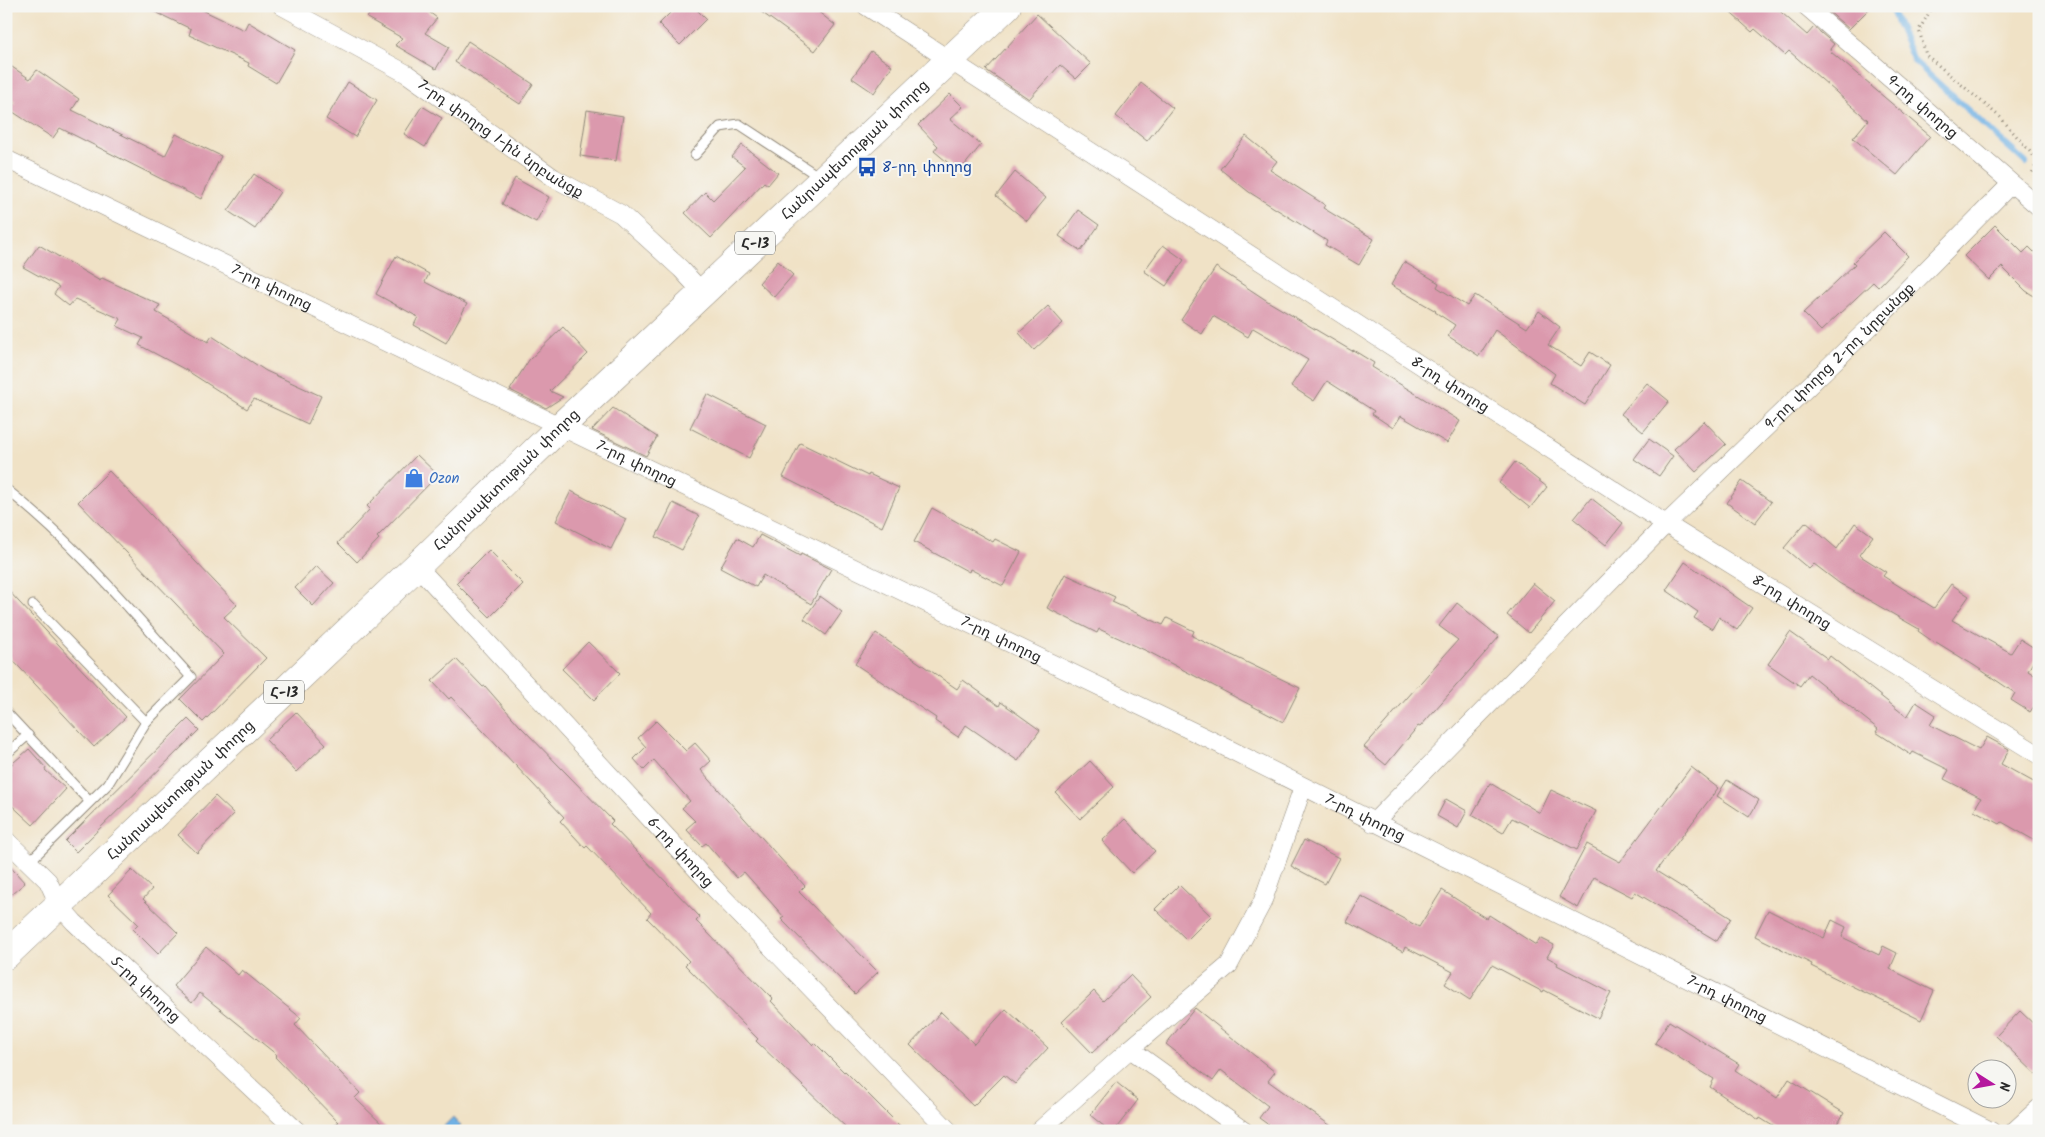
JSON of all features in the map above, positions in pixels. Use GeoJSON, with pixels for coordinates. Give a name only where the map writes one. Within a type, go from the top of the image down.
{"type":"FeatureCollection","features":[{"type":"Feature","properties":{"kind":"main road","name":"Հանրապետության փողոց"},"geometry":{"type":"LineString","coordinates":[[6,955],[418,566],[560,427],[1007,6]]}},
{"type":"Feature","properties":{"kind":"street","name":"7-րդ փողոց 1-ին նրբանցք"},"geometry":{"type":"LineString","coordinates":[[282,6],[407,74],[554,178],[621,214],[681,269],[703,293]]}},
{"type":"Feature","properties":{"kind":"street","name":"8-րդ փողոց"},"geometry":{"type":"LineString","coordinates":[[866,6],[1666,524],[2039,755]]}},
{"type":"Feature","properties":{"kind":"street","name":"9-րդ փողոց"},"geometry":{"type":"LineString","coordinates":[[1806,6],[2039,207]]}},
{"type":"Feature","properties":{"kind":"street","name":"7-րդ փողոց"},"geometry":{"type":"LineString","coordinates":[[6,159],[1303,787],[1991,1131]]}},
{"type":"Feature","properties":{"kind":"street","name":"9-րդ փողոց 2-րդ նրբանցք"},"geometry":{"type":"LineString","coordinates":[[1373,823],[1666,524],[1874,323],[2011,184]]}},
{"type":"Feature","properties":{"kind":"street","name":"6-րդ փողոց"},"geometry":{"type":"LineString","coordinates":[[418,566],[714,888],[949,1131]]}},
{"type":"Feature","properties":{"kind":"street"},"geometry":{"type":"LineString","coordinates":[[1039,1131],[1130,1049],[1229,964],[1262,903],[1303,787]]}},
{"type":"Feature","properties":{"kind":"street","name":"5-րդ փողոց"},"geometry":{"type":"LineString","coordinates":[[6,840],[48,881],[59,905],[297,1131]]}},
{"type":"Feature","properties":{"kind":"street"},"geometry":{"type":"LineString","coordinates":[[1130,1049],[1244,1131]]}},
{"type":"Feature","properties":{"kind":"street"},"geometry":{"type":"LineString","coordinates":[[2014,1131],[2039,1108]]}},
{"type":"Feature","properties":{"kind":"lane"},"geometry":{"type":"LineString","coordinates":[[695,155],[720,127],[739,124],[823,180]]}},
{"type":"Feature","properties":{"kind":"lane"},"geometry":{"type":"LineString","coordinates":[[6,489],[38,513],[191,677],[146,722],[108,784],[29,862]]}},
{"type":"Feature","properties":{"kind":"lane"},"geometry":{"type":"LineString","coordinates":[[33,605],[146,722]]}},
{"type":"Feature","properties":{"kind":"lane"},"geometry":{"type":"LineString","coordinates":[[6,712],[89,801]]}},
{"type":"Feature","properties":{"kind":"lane"},"geometry":{"type":"LineString","coordinates":[[6,754],[28,735]]}},
{"type":"Feature","properties":{"kind":"path"},"geometry":{"type":"LineString","coordinates":[[1933,6],[1919,30],[1926,54],[2000,117],[2038,161],[2032,175],[2011,184]]}},
{"type":"Feature","properties":{"kind":"water"},"geometry":{"type":"Polygon","coordinates":[[[453,1117],[461,1126],[456,1131],[439,1131],[453,1117]]]}},
{"type":"Feature","properties":{"kind":"building"},"geometry":{"type":"Polygon","coordinates":[[[143,6],[194,6],[244,30],[248,22],[295,50],[276,83],[248,66],[249,63],[189,35],[191,29],[143,6]]]}},
{"type":"Feature","properties":{"kind":"building"},"geometry":{"type":"Polygon","coordinates":[[[374,6],[421,6],[437,18],[425,33],[449,47],[436,69],[395,45],[402,38],[367,18],[374,6]]]}},
{"type":"Feature","properties":{"kind":"building"},"geometry":{"type":"Polygon","coordinates":[[[677,6],[693,6],[706,19],[680,45],[659,24],[677,6]]]}},
{"type":"Feature","properties":{"kind":"building"},"geometry":{"type":"Polygon","coordinates":[[[753,6],[811,6],[835,25],[815,51],[753,6]]]}},
{"type":"Feature","properties":{"kind":"building"},"geometry":{"type":"Polygon","coordinates":[[[1723,6],[1774,6],[1807,35],[1814,27],[1834,44],[1830,49],[1831,52],[1930,136],[1897,175],[1853,138],[1868,120],[1789,51],[1785,55],[1755,29],[1752,32],[1723,6]]]}},
{"type":"Feature","properties":{"kind":"building"},"geometry":{"type":"Polygon","coordinates":[[[1833,6],[1872,6],[1849,29],[1828,11],[1833,6]]]}},
{"type":"Feature","properties":{"kind":"building"},"geometry":{"type":"Polygon","coordinates":[[[1037,14],[1091,64],[1076,79],[1060,65],[1029,99],[986,70],[1037,14]]]}},
{"type":"Feature","properties":{"kind":"building"},"geometry":{"type":"Polygon","coordinates":[[[468,41],[533,84],[520,104],[455,62],[468,41]]]}},
{"type":"Feature","properties":{"kind":"building"},"geometry":{"type":"Polygon","coordinates":[[[871,51],[892,66],[874,93],[852,78],[871,51]]]}},
{"type":"Feature","properties":{"kind":"building"},"geometry":{"type":"Polygon","coordinates":[[[6,63],[30,79],[37,70],[79,99],[72,110],[165,156],[176,134],[221,156],[201,199],[60,128],[53,138],[10,110],[15,102],[6,96],[6,63]]]}},
{"type":"Feature","properties":{"kind":"building"},"geometry":{"type":"Polygon","coordinates":[[[348,82],[377,100],[355,137],[326,119],[348,82]]]}},
{"type":"Feature","properties":{"kind":"building"},"geometry":{"type":"Polygon","coordinates":[[[1141,83],[1173,108],[1147,141],[1116,116],[1141,83]]]}},
{"type":"Feature","properties":{"kind":"building"},"geometry":{"type":"Polygon","coordinates":[[[950,94],[963,107],[950,119],[981,145],[959,172],[934,151],[938,146],[918,125],[950,94]]]}},
{"type":"Feature","properties":{"kind":"building"},"geometry":{"type":"Polygon","coordinates":[[[422,106],[442,118],[425,147],[404,134],[422,106]]]}},
{"type":"Feature","properties":{"kind":"building"},"geometry":{"type":"Polygon","coordinates":[[[587,110],[623,116],[616,161],[580,156],[587,110]]]}},
{"type":"Feature","properties":{"kind":"building"},"geometry":{"type":"Polygon","coordinates":[[[1246,136],[1277,161],[1270,170],[1325,205],[1323,208],[1374,239],[1359,265],[1325,245],[1327,241],[1249,192],[1220,169],[1246,136]]]}},
{"type":"Feature","properties":{"kind":"building"},"geometry":{"type":"Polygon","coordinates":[[[742,145],[778,173],[768,185],[764,182],[711,238],[685,213],[705,192],[713,200],[745,167],[732,157],[742,145]]]}},
{"type":"Feature","properties":{"kind":"building"},"geometry":{"type":"Polygon","coordinates":[[[1015,172],[1046,198],[1027,221],[996,196],[1015,172]]]}},
{"type":"Feature","properties":{"kind":"building"},"geometry":{"type":"Polygon","coordinates":[[[254,174],[280,192],[255,229],[228,211],[254,174]]]}},
{"type":"Feature","properties":{"kind":"building"},"geometry":{"type":"Polygon","coordinates":[[[515,178],[549,197],[536,222],[502,204],[515,178]]]}},
{"type":"Feature","properties":{"kind":"building"},"geometry":{"type":"Polygon","coordinates":[[[1078,210],[1099,225],[1081,251],[1059,236],[1078,210]]]}},
{"type":"Feature","properties":{"kind":"building"},"geometry":{"type":"Polygon","coordinates":[[[1995,225],[2023,253],[2029,247],[2039,257],[2039,299],[2026,291],[2002,267],[1989,280],[1964,256],[1995,225]]]}},
{"type":"Feature","properties":{"kind":"building"},"geometry":{"type":"Polygon","coordinates":[[[1884,232],[1908,256],[1878,287],[1873,282],[1821,331],[1803,313],[1855,264],[1853,262],[1884,232]]]}},
{"type":"Feature","properties":{"kind":"building"},"geometry":{"type":"Polygon","coordinates":[[[39,245],[100,281],[102,278],[160,305],[156,312],[208,342],[212,336],[266,371],[321,396],[308,424],[254,399],[247,409],[186,370],[139,345],[143,338],[117,326],[121,319],[75,299],[69,306],[54,294],[59,287],[23,267],[39,245]]]}},
{"type":"Feature","properties":{"kind":"building"},"geometry":{"type":"Polygon","coordinates":[[[1163,245],[1184,260],[1166,286],[1144,271],[1163,245]]]}},
{"type":"Feature","properties":{"kind":"building"},"geometry":{"type":"Polygon","coordinates":[[[396,256],[429,274],[425,282],[467,304],[446,343],[414,325],[418,317],[376,294],[396,256]]]}},
{"type":"Feature","properties":{"kind":"building"},"geometry":{"type":"Polygon","coordinates":[[[778,261],[793,275],[774,297],[759,283],[778,261]]]}},
{"type":"Feature","properties":{"kind":"building"},"geometry":{"type":"Polygon","coordinates":[[[1404,262],[1439,283],[1437,287],[1467,306],[1475,295],[1527,328],[1539,311],[1560,327],[1548,345],[1581,366],[1590,352],[1610,365],[1585,405],[1550,383],[1555,374],[1495,330],[1479,356],[1448,336],[1455,325],[1436,311],[1391,285],[1404,262]]]}},
{"type":"Feature","properties":{"kind":"building"},"geometry":{"type":"Polygon","coordinates":[[[1216,267],[1269,302],[1374,363],[1372,367],[1460,421],[1447,443],[1401,416],[1393,428],[1372,414],[1374,411],[1327,381],[1314,401],[1291,386],[1308,360],[1253,328],[1248,337],[1213,316],[1202,334],[1181,320],[1216,267]]]}},
{"type":"Feature","properties":{"kind":"building"},"geometry":{"type":"Polygon","coordinates":[[[1048,306],[1063,323],[1034,350],[1019,333],[1048,306]]]}},
{"type":"Feature","properties":{"kind":"building"},"geometry":{"type":"Polygon","coordinates":[[[563,327],[588,354],[550,391],[563,397],[546,408],[510,390],[529,360],[563,327]]]}},
{"type":"Feature","properties":{"kind":"building"},"geometry":{"type":"Polygon","coordinates":[[[1647,383],[1669,401],[1643,432],[1621,414],[1647,383]]]}},
{"type":"Feature","properties":{"kind":"building"},"geometry":{"type":"Polygon","coordinates":[[[707,394],[766,424],[749,458],[690,428],[707,394]]]}},
{"type":"Feature","properties":{"kind":"building"},"geometry":{"type":"Polygon","coordinates":[[[613,408],[657,437],[646,456],[592,430],[613,408]]]}},
{"type":"Feature","properties":{"kind":"building"},"geometry":{"type":"Polygon","coordinates":[[[1704,421],[1726,444],[1696,472],[1674,449],[1704,421]]]}},
{"type":"Feature","properties":{"kind":"building"},"geometry":{"type":"Polygon","coordinates":[[[1649,439],[1673,456],[1659,476],[1634,459],[1649,439]]]}},
{"type":"Feature","properties":{"kind":"building"},"geometry":{"type":"Polygon","coordinates":[[[800,443],[868,476],[869,474],[899,488],[882,527],[783,477],[800,443]]]}},
{"type":"Feature","properties":{"kind":"building"},"geometry":{"type":"Polygon","coordinates":[[[417,455],[438,475],[377,537],[379,539],[357,562],[338,543],[370,509],[367,506],[417,455]]]}},
{"type":"Feature","properties":{"kind":"building"},"geometry":{"type":"Polygon","coordinates":[[[1515,462],[1547,487],[1530,508],[1499,483],[1515,462]]]}},
{"type":"Feature","properties":{"kind":"building"},"geometry":{"type":"Polygon","coordinates":[[[109,471],[237,605],[224,617],[266,658],[203,722],[180,699],[224,654],[78,502],[109,471]]]}},
{"type":"Feature","properties":{"kind":"building"},"geometry":{"type":"Polygon","coordinates":[[[1742,481],[1771,502],[1755,523],[1727,503],[1742,481]]]}},
{"type":"Feature","properties":{"kind":"building"},"geometry":{"type":"Polygon","coordinates":[[[571,491],[626,519],[611,549],[556,521],[571,491]]]}},
{"type":"Feature","properties":{"kind":"building"},"geometry":{"type":"Polygon","coordinates":[[[1591,498],[1623,523],[1606,545],[1574,519],[1591,498]]]}},
{"type":"Feature","properties":{"kind":"building"},"geometry":{"type":"Polygon","coordinates":[[[673,503],[699,516],[682,550],[656,537],[673,503]]]}},
{"type":"Feature","properties":{"kind":"building"},"geometry":{"type":"Polygon","coordinates":[[[932,508],[993,542],[995,539],[1021,552],[1003,586],[970,569],[969,572],[914,542],[932,508]]]}},
{"type":"Feature","properties":{"kind":"building"},"geometry":{"type":"Polygon","coordinates":[[[1806,522],[1837,549],[1855,523],[1873,536],[1859,555],[1886,572],[1883,576],[1934,608],[1951,584],[1969,596],[1952,620],[2011,653],[2020,639],[2039,651],[2028,671],[2039,678],[2039,699],[2030,712],[2011,700],[2015,693],[1975,666],[1935,643],[1918,631],[1919,629],[1839,583],[1814,564],[1809,569],[1784,548],[1806,522]]]}},
{"type":"Feature","properties":{"kind":"building"},"geometry":{"type":"Polygon","coordinates":[[[760,535],[800,556],[801,554],[831,569],[811,604],[763,575],[756,587],[720,568],[737,538],[753,547],[760,535]]]}},
{"type":"Feature","properties":{"kind":"building"},"geometry":{"type":"Polygon","coordinates":[[[489,550],[523,584],[490,617],[456,583],[489,550]]]}},
{"type":"Feature","properties":{"kind":"building"},"geometry":{"type":"Polygon","coordinates":[[[1685,562],[1752,608],[1737,630],[1719,617],[1712,629],[1694,618],[1698,612],[1666,590],[1685,562]]]}},
{"type":"Feature","properties":{"kind":"building"},"geometry":{"type":"Polygon","coordinates":[[[316,566],[334,583],[313,606],[295,588],[316,566]]]}},
{"type":"Feature","properties":{"kind":"building"},"geometry":{"type":"Polygon","coordinates":[[[1065,574],[1115,597],[1112,602],[1163,625],[1167,618],[1194,631],[1192,636],[1300,688],[1283,722],[1149,652],[1099,629],[1097,633],[1047,608],[1065,574]]]}},
{"type":"Feature","properties":{"kind":"building"},"geometry":{"type":"Polygon","coordinates":[[[1533,583],[1555,601],[1529,633],[1507,615],[1533,583]]]}},
{"type":"Feature","properties":{"kind":"building"},"geometry":{"type":"Polygon","coordinates":[[[6,588],[126,717],[94,747],[6,653],[6,588]]]}},
{"type":"Feature","properties":{"kind":"building"},"geometry":{"type":"Polygon","coordinates":[[[820,596],[842,612],[826,635],[804,619],[820,596]]]}},
{"type":"Feature","properties":{"kind":"building"},"geometry":{"type":"Polygon","coordinates":[[[1457,603],[1499,637],[1420,727],[1418,726],[1386,765],[1364,747],[1458,640],[1439,626],[1457,603]]]}},
{"type":"Feature","properties":{"kind":"building"},"geometry":{"type":"Polygon","coordinates":[[[1790,632],[1828,659],[1830,656],[1907,717],[1916,702],[1936,715],[1930,725],[1979,750],[1987,737],[2009,749],[2001,764],[2039,785],[2039,843],[2002,822],[2000,824],[1974,810],[1981,798],[1944,779],[1949,770],[1913,752],[1911,755],[1876,732],[1878,729],[1809,674],[1800,686],[1768,664],[1790,632]]]}},
{"type":"Feature","properties":{"kind":"building"},"geometry":{"type":"Polygon","coordinates":[[[876,633],[957,689],[963,680],[999,706],[1001,702],[1040,730],[1018,761],[966,725],[958,737],[935,721],[936,718],[855,664],[876,633]]]}},
{"type":"Feature","properties":{"kind":"building"},"geometry":{"type":"Polygon","coordinates":[[[588,642],[620,673],[594,700],[562,669],[588,642]]]}},
{"type":"Feature","properties":{"kind":"building"},"geometry":{"type":"Polygon","coordinates":[[[456,659],[483,687],[485,686],[519,725],[613,821],[610,824],[700,917],[696,921],[773,999],[771,1001],[813,1045],[815,1043],[845,1071],[905,1131],[850,1131],[756,1041],[758,1039],[685,965],[689,961],[647,918],[651,913],[587,846],[585,848],[560,821],[564,817],[451,697],[449,699],[432,681],[456,659]]]}},
{"type":"Feature","properties":{"kind":"building"},"geometry":{"type":"Polygon","coordinates":[[[296,712],[326,744],[296,772],[266,740],[296,712]]]}},
{"type":"Feature","properties":{"kind":"building"},"geometry":{"type":"Polygon","coordinates":[[[188,719],[199,730],[76,852],[65,841],[188,719]]]}},
{"type":"Feature","properties":{"kind":"building"},"geometry":{"type":"Polygon","coordinates":[[[656,721],[686,751],[695,743],[711,761],[701,770],[805,886],[799,892],[878,972],[855,994],[781,919],[784,917],[744,872],[737,878],[706,843],[702,846],[686,829],[695,821],[682,808],[690,801],[654,760],[644,770],[634,759],[646,747],[638,738],[656,721]]]}},
{"type":"Feature","properties":{"kind":"building"},"geometry":{"type":"Polygon","coordinates":[[[29,749],[46,768],[45,770],[66,789],[33,825],[6,800],[6,769],[29,749]]]}},
{"type":"Feature","properties":{"kind":"building"},"geometry":{"type":"Polygon","coordinates":[[[1090,761],[1114,787],[1080,819],[1056,793],[1090,761]]]}},
{"type":"Feature","properties":{"kind":"building"},"geometry":{"type":"Polygon","coordinates":[[[1691,767],[1718,788],[1656,871],[1731,918],[1717,941],[1635,892],[1632,897],[1594,877],[1578,908],[1559,897],[1587,844],[1620,862],[1691,767]]]}},
{"type":"Feature","properties":{"kind":"building"},"geometry":{"type":"Polygon","coordinates":[[[1727,780],[1759,800],[1749,817],[1717,796],[1727,780]]]}},
{"type":"Feature","properties":{"kind":"building"},"geometry":{"type":"Polygon","coordinates":[[[1490,783],[1540,813],[1551,790],[1596,811],[1577,850],[1512,818],[1503,833],[1472,815],[1490,783]]]}},
{"type":"Feature","properties":{"kind":"building"},"geometry":{"type":"Polygon","coordinates":[[[215,796],[234,814],[197,853],[178,835],[215,796]]]}},
{"type":"Feature","properties":{"kind":"building"},"geometry":{"type":"Polygon","coordinates":[[[1446,799],[1467,811],[1458,828],[1437,816],[1446,799]]]}},
{"type":"Feature","properties":{"kind":"building"},"geometry":{"type":"Polygon","coordinates":[[[1125,819],[1155,851],[1132,873],[1102,841],[1125,819]]]}},
{"type":"Feature","properties":{"kind":"building"},"geometry":{"type":"Polygon","coordinates":[[[1304,840],[1339,858],[1325,884],[1291,866],[1304,840]]]}},
{"type":"Feature","properties":{"kind":"building"},"geometry":{"type":"Polygon","coordinates":[[[6,862],[25,883],[6,899],[6,862]]]}},
{"type":"Feature","properties":{"kind":"building"},"geometry":{"type":"Polygon","coordinates":[[[132,870],[152,889],[143,899],[178,933],[158,954],[133,929],[138,924],[108,895],[132,870]]]}},
{"type":"Feature","properties":{"kind":"building"},"geometry":{"type":"Polygon","coordinates":[[[1179,885],[1211,916],[1187,940],[1155,909],[1179,885]]]}},
{"type":"Feature","properties":{"kind":"building"},"geometry":{"type":"Polygon","coordinates":[[[1442,890],[1487,919],[1489,915],[1536,945],[1540,938],[1554,945],[1547,957],[1558,963],[1557,965],[1611,993],[1598,1018],[1492,965],[1470,1000],[1445,984],[1453,972],[1405,947],[1403,952],[1347,922],[1361,896],[1419,927],[1442,890]]]}},
{"type":"Feature","properties":{"kind":"building"},"geometry":{"type":"Polygon","coordinates":[[[1768,910],[1824,938],[1832,920],[1846,927],[1842,937],[1879,955],[1883,946],[1897,953],[1890,969],[1934,991],[1921,1020],[1755,936],[1768,910]]]}},
{"type":"Feature","properties":{"kind":"building"},"geometry":{"type":"Polygon","coordinates":[[[206,947],[238,975],[242,970],[301,1018],[295,1025],[360,1093],[355,1098],[389,1131],[330,1131],[338,1122],[275,1057],[277,1055],[200,993],[192,1003],[173,986],[206,947]]]}},
{"type":"Feature","properties":{"kind":"building"},"geometry":{"type":"Polygon","coordinates":[[[1130,975],[1151,997],[1092,1053],[1062,1022],[1094,991],[1103,1001],[1130,975]]]}},
{"type":"Feature","properties":{"kind":"building"},"geometry":{"type":"Polygon","coordinates":[[[1195,1008],[1275,1072],[1268,1081],[1338,1131],[1277,1131],[1259,1118],[1268,1106],[1221,1070],[1213,1081],[1166,1044],[1195,1008]]]}},
{"type":"Feature","properties":{"kind":"building"},"geometry":{"type":"Polygon","coordinates":[[[1006,1009],[1048,1048],[1015,1084],[1004,1075],[973,1106],[910,1045],[941,1012],[974,1044],[1006,1009]]]}},
{"type":"Feature","properties":{"kind":"building"},"geometry":{"type":"Polygon","coordinates":[[[2020,1011],[2039,1029],[2039,1077],[1996,1036],[2020,1011]]]}},
{"type":"Feature","properties":{"kind":"building"},"geometry":{"type":"Polygon","coordinates":[[[1669,1021],[1739,1064],[1735,1070],[1777,1098],[1789,1079],[1844,1113],[1834,1131],[1781,1131],[1760,1118],[1759,1120],[1710,1087],[1714,1079],[1655,1043],[1669,1021]]]}},
{"type":"Feature","properties":{"kind":"building"},"geometry":{"type":"Polygon","coordinates":[[[1116,1082],[1138,1100],[1114,1131],[1110,1131],[1090,1115],[1116,1082]]]}},
{"type":"Feature","properties":{"kind":"waterway"},"geometry":{"type":"LineString","coordinates":[[1890,6],[1914,61],[2026,163]]}},
{"type":"Feature","properties":{"kind":"place","name":"8-րդ փողոց"},"geometry":{"type":"Point","coordinates":[867,167]}},
{"type":"Feature","properties":{"kind":"place","name":"Ozon"},"geometry":{"type":"Point","coordinates":[414,478]}}]}
